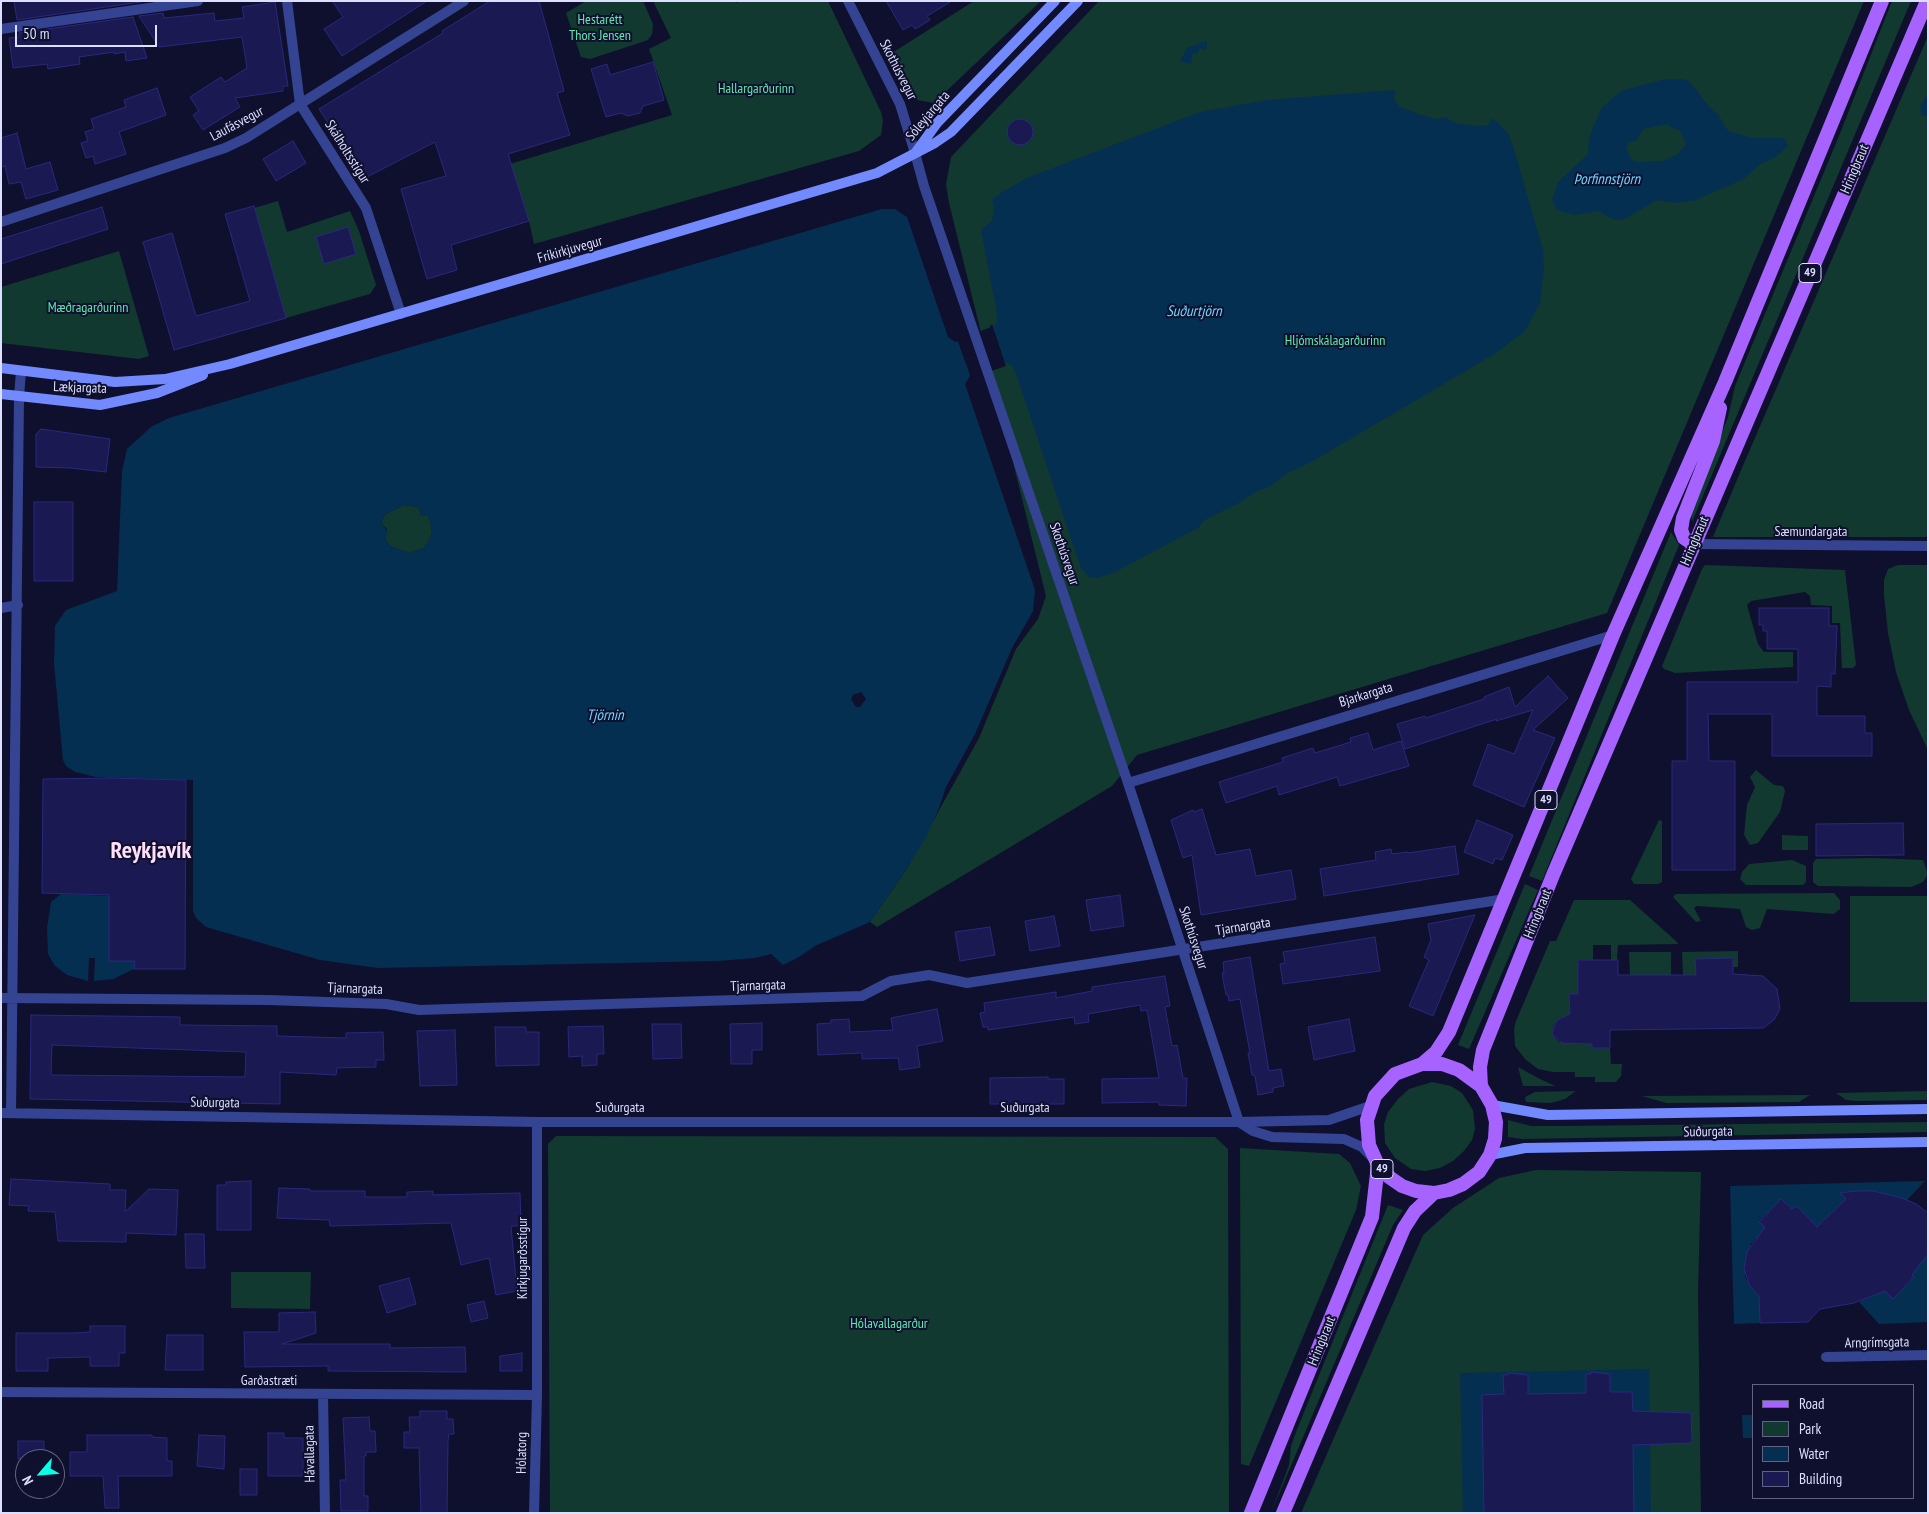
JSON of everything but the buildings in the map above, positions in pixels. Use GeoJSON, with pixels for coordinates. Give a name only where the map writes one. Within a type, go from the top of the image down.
{"type":"FeatureCollection","features":[{"type":"Feature","properties":{"kind":"main road","name":"Sóleyjargata"},"geometry":{"type":"LineString","coordinates":[[915,153],[937,123],[1055,1]]}},
{"type":"Feature","properties":{"kind":"main road","name":"Sóleyjargata"},"geometry":{"type":"LineString","coordinates":[[915,153],[952,132],[1078,1]]}},
{"type":"Feature","properties":{"kind":"main road","name":"49"},"geometry":{"type":"LineString","coordinates":[[1422,1064],[1442,1064],[1459,1070],[1481,1086],[1492,1106],[1495,1130],[1490,1155],[1479,1172],[1463,1184],[1449,1190],[1434,1193],[1416,1191],[1402,1186],[1376,1162],[1367,1132],[1370,1106],[1384,1084],[1395,1074],[1422,1064],[1436,1052],[1449,1032],[1613,635],[1725,382],[1882,1]]}},
{"type":"Feature","properties":{"kind":"main road","name":"Hringbraut"},"geometry":{"type":"LineString","coordinates":[[1481,1086],[1480,1067],[1483,1050],[1553,876],[1693,544],[1927,1]]}},
{"type":"Feature","properties":{"kind":"main road","name":"Fríkirkjuvegur"},"geometry":{"type":"LineString","coordinates":[[154,381],[230,364],[858,179],[878,173],[915,153]]}},
{"type":"Feature","properties":{"kind":"main road","name":"Fríkirkjuvegur"},"geometry":{"type":"LineString","coordinates":[[157,393],[230,364]]}},
{"type":"Feature","properties":{"kind":"main road","name":"Lækjargata"},"geometry":{"type":"LineString","coordinates":[[1,368],[115,382],[154,381]]}},
{"type":"Feature","properties":{"kind":"main road"},"geometry":{"type":"LineString","coordinates":[[1693,544],[1684,538],[1681,530],[1683,518],[1714,441],[1725,382]]}},
{"type":"Feature","properties":{"kind":"main road","name":"Lækjargata"},"geometry":{"type":"LineString","coordinates":[[1,394],[100,405],[157,393]]}},
{"type":"Feature","properties":{"kind":"main road","name":"Suðurgata"},"geometry":{"type":"LineString","coordinates":[[1492,1106],[1548,1115],[1928,1109]]}},
{"type":"Feature","properties":{"kind":"main road","name":"Suðurgata"},"geometry":{"type":"LineString","coordinates":[[1490,1155],[1524,1148],[1928,1142]]}},
{"type":"Feature","properties":{"kind":"main road","name":"Hringbraut"},"geometry":{"type":"LineString","coordinates":[[1251,1513],[1372,1217],[1376,1162]]}},
{"type":"Feature","properties":{"kind":"main road","name":"49"},"geometry":{"type":"LineString","coordinates":[[1283,1513],[1404,1228],[1415,1211],[1434,1193]]}},
{"type":"Feature","properties":{"kind":"street"},"geometry":{"type":"LineString","coordinates":[[1,29],[198,1]]}},
{"type":"Feature","properties":{"kind":"street","name":"Skálholtsstígur"},"geometry":{"type":"LineString","coordinates":[[287,1],[300,104],[366,208],[401,314]]}},
{"type":"Feature","properties":{"kind":"street","name":"Laufásvegur"},"geometry":{"type":"LineString","coordinates":[[1,222],[213,153],[246,138],[464,1]]}},
{"type":"Feature","properties":{"kind":"street","name":"Skothúsvegur"},"geometry":{"type":"LineString","coordinates":[[848,1],[900,104],[924,186],[1128,783],[1239,1122]]}},
{"type":"Feature","properties":{"kind":"street"},"geometry":{"type":"LineString","coordinates":[[6,1113],[13,998],[19,397],[21,371]]}},
{"type":"Feature","properties":{"kind":"street","name":"Sæmundargata"},"geometry":{"type":"LineString","coordinates":[[1693,544],[1928,546]]}},
{"type":"Feature","properties":{"kind":"street"},"geometry":{"type":"LineString","coordinates":[[1,608],[18,605]]}},
{"type":"Feature","properties":{"kind":"street","name":"Bjarkargata"},"geometry":{"type":"LineString","coordinates":[[1128,783],[1613,635]]}},
{"type":"Feature","properties":{"kind":"street","name":"Tjarnargata"},"geometry":{"type":"LineString","coordinates":[[1,998],[311,1001],[386,1004],[419,1010],[862,996],[892,981],[929,975],[967,983],[1505,899]]}},
{"type":"Feature","properties":{"kind":"street","name":"Suðurgata"},"geometry":{"type":"LineString","coordinates":[[6,1113],[537,1122],[1239,1122],[1330,1120],[1370,1106]]}},
{"type":"Feature","properties":{"kind":"street","name":"Kirkjugarðsstígur"},"geometry":{"type":"LineString","coordinates":[[537,1122],[537,1394]]}},
{"type":"Feature","properties":{"kind":"street","name":"Suðurgata"},"geometry":{"type":"LineString","coordinates":[[1239,1122],[1253,1131],[1272,1136],[1344,1139],[1362,1147],[1376,1162]]}},
{"type":"Feature","properties":{"kind":"street","name":"Arngrímsgata"},"geometry":{"type":"LineString","coordinates":[[1826,1358],[1928,1356]]}},
{"type":"Feature","properties":{"kind":"street","name":"Garðastræti"},"geometry":{"type":"LineString","coordinates":[[1,1392],[323,1395],[537,1394]]}},
{"type":"Feature","properties":{"kind":"street","name":"Hólatorg"},"geometry":{"type":"LineString","coordinates":[[534,1513],[537,1394]]}},
{"type":"Feature","properties":{"kind":"street","name":"Hávallagata"},"geometry":{"type":"LineString","coordinates":[[323,1395],[325,1513]]}},
{"type":"Feature","properties":{"kind":"green space","name":"Hestarétt Thors Jensen"},"geometry":{"type":"Polygon","coordinates":[[[586,1],[643,1],[653,24],[652,34],[648,40],[590,59],[581,57],[566,13],[586,1]]]}},
{"type":"Feature","properties":{"kind":"green space","name":"Hallargarðurinn"},"geometry":{"type":"Polygon","coordinates":[[[653,1],[735,1],[736,3],[740,1],[828,1],[881,112],[883,120],[881,135],[859,151],[534,244],[529,221],[510,164],[672,115],[649,49],[671,38],[653,1]]]}},
{"type":"Feature","properties":{"kind":"green space"},"geometry":{"type":"Polygon","coordinates":[[[974,1],[1041,1],[934,103],[917,100],[892,53],[974,1]]]}},
{"type":"Feature","properties":{"kind":"green space","name":"Hljómskálagarðurinn"},"geometry":{"type":"Polygon","coordinates":[[[1099,1],[1864,1],[1607,613],[1137,755],[1112,786],[877,927],[870,922],[906,870],[979,738],[1016,649],[1038,619],[1046,596],[949,203],[946,184],[951,157],[1099,1]]]}},
{"type":"Feature","properties":{"kind":"green space"},"geometry":{"type":"Polygon","coordinates":[[[1892,1],[1911,1],[1692,522],[1691,510],[1728,417],[1735,386],[1839,136],[1892,1]]]}},
{"type":"Feature","properties":{"kind":"green space"},"geometry":{"type":"Polygon","coordinates":[[[1928,36],[1928,537],[1713,537],[1742,468],[1928,36]]]}},
{"type":"Feature","properties":{"kind":"green space"},"geometry":{"type":"Polygon","coordinates":[[[278,201],[287,232],[350,211],[359,231],[376,285],[370,294],[286,318],[254,208],[278,201]]]}},
{"type":"Feature","properties":{"kind":"green space","name":"Mæðragarðurinn"},"geometry":{"type":"Polygon","coordinates":[[[119,251],[149,356],[139,359],[1,343],[1,287],[119,251]]]}},
{"type":"Feature","properties":{"kind":"green space"},"geometry":{"type":"Polygon","coordinates":[[[404,505],[419,507],[422,516],[428,516],[432,532],[424,548],[409,553],[390,546],[385,539],[387,529],[381,523],[384,515],[404,505]]]}},
{"type":"Feature","properties":{"kind":"green space"},"geometry":{"type":"Polygon","coordinates":[[[1671,532],[1679,545],[1542,881],[1529,876],[1671,532]]]}},
{"type":"Feature","properties":{"kind":"green space"},"geometry":{"type":"Polygon","coordinates":[[[1705,565],[1845,570],[1856,665],[1853,668],[1842,668],[1840,623],[1832,623],[1832,606],[1811,605],[1810,596],[1805,592],[1751,601],[1747,605],[1758,644],[1764,652],[1793,652],[1793,667],[1675,673],[1664,669],[1662,666],[1705,565]]]}},
{"type":"Feature","properties":{"kind":"green space"},"geometry":{"type":"Polygon","coordinates":[[[1898,565],[1928,565],[1928,750],[1909,710],[1896,672],[1888,633],[1884,580],[1888,569],[1898,565]]]}},
{"type":"Feature","properties":{"kind":"green space"},"geometry":{"type":"Polygon","coordinates":[[[1756,770],[1774,785],[1783,786],[1785,791],[1780,812],[1758,843],[1750,845],[1744,835],[1747,805],[1755,787],[1750,777],[1756,770]]]}},
{"type":"Feature","properties":{"kind":"green space"},"geometry":{"type":"Polygon","coordinates":[[[1659,820],[1662,821],[1662,882],[1658,884],[1634,884],[1631,879],[1659,820]]]}},
{"type":"Feature","properties":{"kind":"green space"},"geometry":{"type":"Polygon","coordinates":[[[1782,835],[1808,836],[1808,850],[1782,850],[1782,835]]]}},
{"type":"Feature","properties":{"kind":"green space"},"geometry":{"type":"Polygon","coordinates":[[[1872,858],[1923,860],[1928,874],[1923,882],[1911,887],[1818,886],[1813,882],[1813,863],[1816,859],[1872,858]]]}},
{"type":"Feature","properties":{"kind":"green space"},"geometry":{"type":"Polygon","coordinates":[[[1792,860],[1806,866],[1806,882],[1803,885],[1746,885],[1740,879],[1742,872],[1749,864],[1792,860]]]}},
{"type":"Feature","properties":{"kind":"green space"},"geometry":{"type":"Polygon","coordinates":[[[1525,884],[1538,890],[1469,1049],[1458,1045],[1525,884]]]}},
{"type":"Feature","properties":{"kind":"green space"},"geometry":{"type":"Polygon","coordinates":[[[1834,893],[1840,900],[1840,909],[1834,914],[1767,909],[1760,928],[1752,930],[1746,927],[1740,909],[1697,906],[1694,908],[1701,921],[1696,922],[1673,897],[1676,894],[1834,893]]]}},
{"type":"Feature","properties":{"kind":"green space"},"geometry":{"type":"Polygon","coordinates":[[[1850,896],[1928,896],[1928,1002],[1850,1002],[1850,896]]]}},
{"type":"Feature","properties":{"kind":"green space"},"geometry":{"type":"Polygon","coordinates":[[[1574,900],[1630,900],[1678,944],[1618,945],[1617,960],[1611,960],[1611,945],[1593,945],[1593,960],[1578,994],[1569,994],[1570,1017],[1562,1017],[1554,1024],[1552,1034],[1559,1042],[1592,1044],[1593,1048],[1610,1048],[1611,1064],[1622,1064],[1621,1076],[1616,1082],[1595,1082],[1595,1077],[1575,1077],[1575,1072],[1553,1072],[1538,1069],[1525,1059],[1515,1046],[1514,1029],[1516,1021],[1550,941],[1556,941],[1574,900]]]}},
{"type":"Feature","properties":{"kind":"green space"},"geometry":{"type":"Polygon","coordinates":[[[1738,951],[1738,967],[1733,967],[1733,958],[1696,959],[1696,975],[1683,975],[1682,952],[1738,951]]]}},
{"type":"Feature","properties":{"kind":"green space"},"geometry":{"type":"Polygon","coordinates":[[[1629,952],[1671,952],[1671,975],[1630,975],[1629,952]]]}},
{"type":"Feature","properties":{"kind":"green space"},"geometry":{"type":"Polygon","coordinates":[[[1518,1067],[1538,1078],[1555,1086],[1523,1086],[1518,1067]]]}},
{"type":"Feature","properties":{"kind":"green space"},"geometry":{"type":"Polygon","coordinates":[[[1432,1082],[1451,1086],[1462,1093],[1473,1110],[1475,1129],[1472,1140],[1453,1161],[1440,1168],[1425,1171],[1411,1169],[1395,1158],[1385,1143],[1384,1124],[1388,1112],[1409,1089],[1432,1082]]]}},
{"type":"Feature","properties":{"kind":"green space"},"geometry":{"type":"Polygon","coordinates":[[[1576,1091],[1565,1099],[1551,1103],[1526,1102],[1525,1097],[1535,1092],[1576,1091]]]}},
{"type":"Feature","properties":{"kind":"green space"},"geometry":{"type":"Polygon","coordinates":[[[1928,1091],[1928,1100],[1857,1101],[1846,1100],[1836,1093],[1928,1091]]]}},
{"type":"Feature","properties":{"kind":"green space"},"geometry":{"type":"Polygon","coordinates":[[[1810,1095],[1799,1102],[1666,1103],[1642,1096],[1810,1095]]]}},
{"type":"Feature","properties":{"kind":"green space"},"geometry":{"type":"Polygon","coordinates":[[[1508,1120],[1531,1126],[1928,1122],[1928,1132],[1522,1139],[1508,1137],[1508,1120]]]}},
{"type":"Feature","properties":{"kind":"green space","name":"Hólavallagarður"},"geometry":{"type":"Polygon","coordinates":[[[556,1136],[1215,1137],[1228,1149],[1229,1512],[550,1513],[548,1144],[556,1136]]]}},
{"type":"Feature","properties":{"kind":"green space"},"geometry":{"type":"Polygon","coordinates":[[[1240,1148],[1339,1154],[1350,1163],[1361,1186],[1356,1210],[1249,1466],[1241,1464],[1240,1148]]]}},
{"type":"Feature","properties":{"kind":"green space"},"geometry":{"type":"Polygon","coordinates":[[[1536,1170],[1701,1172],[1698,1293],[1701,1513],[1301,1513],[1423,1235],[1453,1208],[1499,1178],[1536,1170]]]}},
{"type":"Feature","properties":{"kind":"green space"},"geometry":{"type":"Polygon","coordinates":[[[1388,1205],[1403,1210],[1393,1225],[1271,1513],[1289,1465],[1291,1446],[1296,1432],[1388,1205]]]}},
{"type":"Feature","properties":{"kind":"green space"},"geometry":{"type":"Polygon","coordinates":[[[231,1272],[311,1272],[310,1309],[231,1308],[231,1272]]]}},
{"type":"Feature","properties":{"kind":"water"},"geometry":{"type":"Polygon","coordinates":[[[1207,41],[1207,48],[1204,50],[1199,48],[1198,53],[1192,54],[1191,64],[1180,61],[1187,48],[1207,41]]]}},
{"type":"Feature","properties":{"kind":"water","name":"Þorfinnstjörn"},"geometry":{"type":"Polygon","coordinates":[[[1665,79],[1683,79],[1690,82],[1713,111],[1718,114],[1728,131],[1753,138],[1784,138],[1788,146],[1777,156],[1761,164],[1742,180],[1693,201],[1674,203],[1657,200],[1623,220],[1614,220],[1598,211],[1575,215],[1557,210],[1552,200],[1558,182],[1588,154],[1589,138],[1601,108],[1621,91],[1665,79]],[[1668,124],[1643,129],[1636,141],[1629,142],[1626,149],[1632,160],[1638,162],[1663,161],[1678,154],[1686,144],[1680,131],[1670,127],[1668,124]]]}},
{"type":"Feature","properties":{"kind":"water","name":"Tjörnin"},"geometry":{"type":"Polygon","coordinates":[[[1395,90],[1394,98],[1399,106],[1418,114],[1438,119],[1445,117],[1455,123],[1476,126],[1488,125],[1493,118],[1508,133],[1543,250],[1544,268],[1540,303],[1525,331],[1493,355],[1313,461],[1288,473],[1269,487],[1257,491],[1241,502],[1205,520],[1198,528],[1113,573],[1098,578],[1089,577],[1081,568],[1015,371],[1011,365],[1004,362],[970,376],[965,384],[1035,590],[1033,611],[1012,648],[975,734],[946,787],[926,837],[870,922],[817,945],[783,965],[771,954],[755,958],[717,961],[378,968],[320,960],[206,927],[196,918],[193,911],[193,780],[96,777],[75,772],[66,766],[63,760],[54,663],[55,626],[66,610],[117,591],[122,471],[127,449],[151,427],[169,418],[882,209],[895,209],[907,217],[948,337],[955,342],[990,330],[997,322],[981,230],[992,221],[994,207],[992,200],[1002,192],[1029,177],[1200,112],[1267,100],[1395,90]],[[404,505],[384,515],[381,523],[388,532],[385,539],[390,546],[409,553],[424,548],[432,532],[428,516],[419,516],[421,512],[418,507],[404,505]],[[861,692],[853,695],[851,699],[856,707],[860,707],[866,699],[861,692]]]}},
{"type":"Feature","properties":{"kind":"water"},"geometry":{"type":"Polygon","coordinates":[[[1928,94],[1928,116],[1922,116],[1920,107],[1928,94]]]}},
{"type":"Feature","properties":{"kind":"water"},"geometry":{"type":"Polygon","coordinates":[[[61,894],[109,896],[109,923],[125,924],[125,931],[109,931],[109,961],[125,961],[135,955],[134,969],[113,979],[94,981],[95,958],[89,958],[88,981],[67,975],[55,966],[48,954],[47,928],[51,902],[61,894]]]}},
{"type":"Feature","properties":{"kind":"water"},"geometry":{"type":"Polygon","coordinates":[[[1925,1181],[1907,1200],[1873,1191],[1840,1193],[1846,1199],[1817,1227],[1797,1207],[1792,1209],[1781,1199],[1772,1208],[1776,1212],[1771,1217],[1767,1213],[1759,1221],[1766,1228],[1751,1244],[1745,1260],[1745,1277],[1749,1285],[1769,1308],[1759,1308],[1760,1323],[1734,1324],[1730,1186],[1925,1181]]]}},
{"type":"Feature","properties":{"kind":"water"},"geometry":{"type":"Polygon","coordinates":[[[1928,1254],[1928,1322],[1879,1324],[1859,1302],[1885,1290],[1894,1298],[1902,1290],[1903,1283],[1906,1286],[1914,1277],[1911,1274],[1928,1254]]]}},
{"type":"Feature","properties":{"kind":"water"},"geometry":{"type":"Polygon","coordinates":[[[1649,1369],[1651,1513],[1634,1513],[1632,1392],[1610,1392],[1610,1374],[1605,1374],[1605,1372],[1586,1374],[1586,1393],[1528,1394],[1523,1373],[1509,1373],[1503,1376],[1504,1394],[1482,1395],[1484,1513],[1463,1513],[1460,1373],[1649,1369]]]}},
{"type":"Feature","properties":{"kind":"water"},"geometry":{"type":"Polygon","coordinates":[[[1742,1415],[1752,1415],[1752,1438],[1743,1438],[1742,1415]]]}},
{"type":"Feature","properties":{"kind":"pier"},"geometry":{"type":"Polygon","coordinates":[[[992,324],[1006,366],[971,378],[957,339],[989,328],[992,324]]]}},
{"type":"Feature","properties":{"kind":"district","name":"Reykjavík"},"geometry":{"type":"Point","coordinates":[151,851]}},
{"type":"Feature","properties":{"kind":"water label","name":"Suðurtjörn"},"geometry":{"type":"Point","coordinates":[1194,312]}}]}
